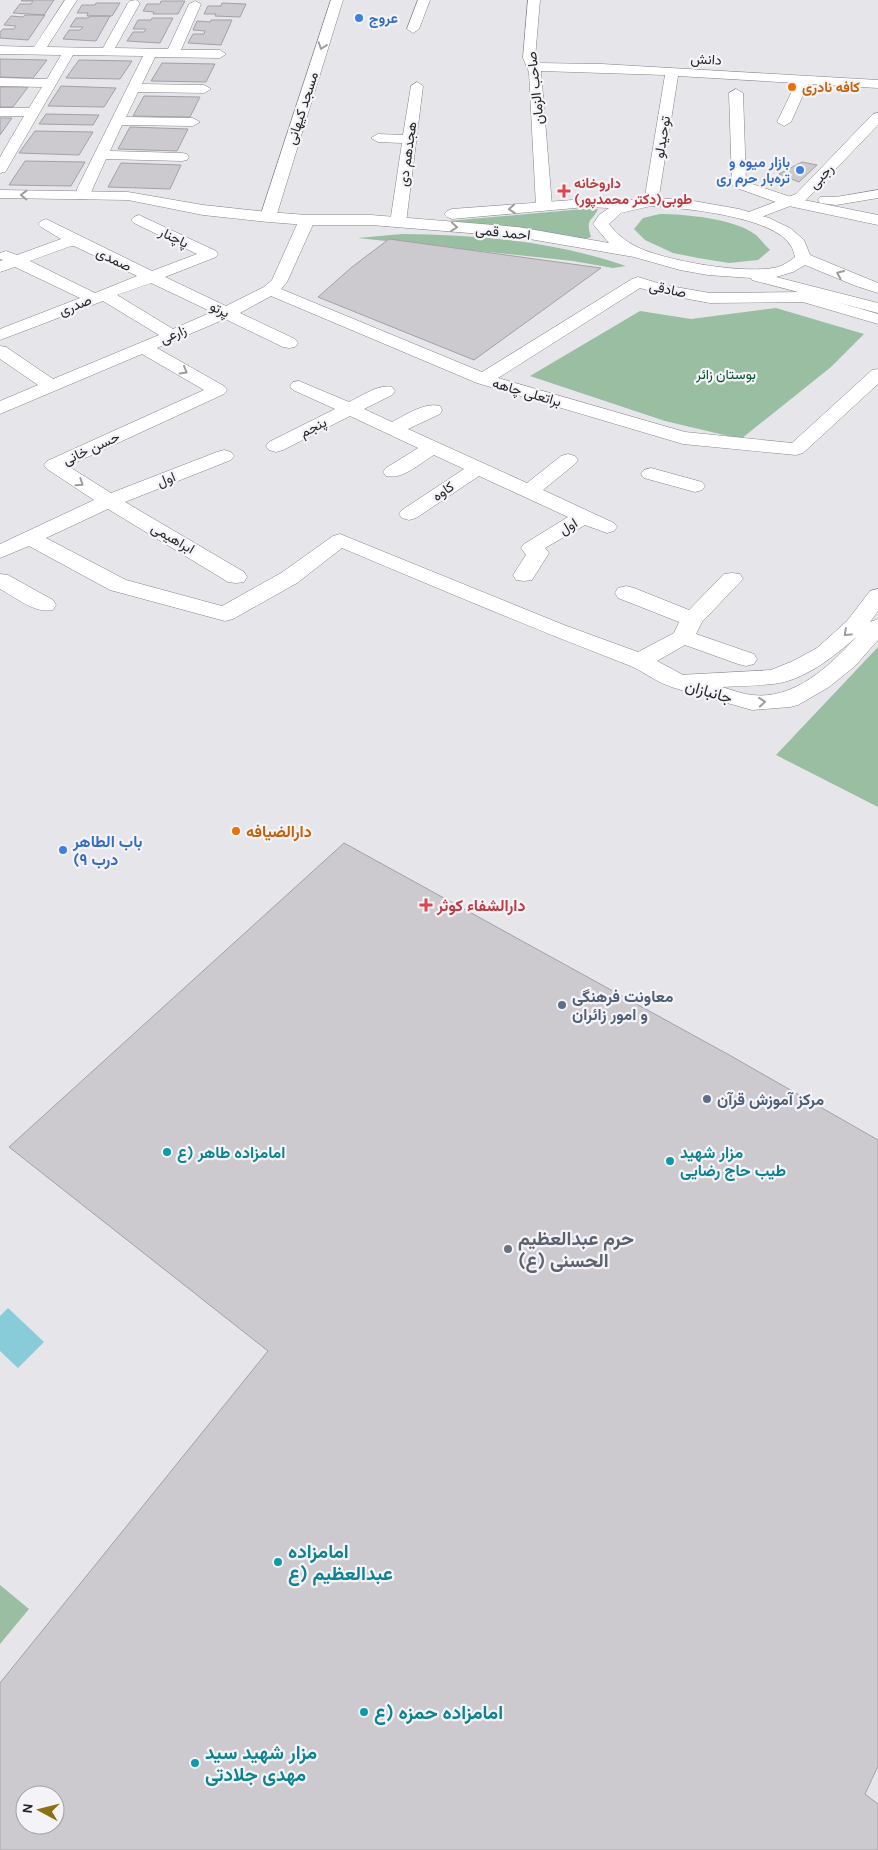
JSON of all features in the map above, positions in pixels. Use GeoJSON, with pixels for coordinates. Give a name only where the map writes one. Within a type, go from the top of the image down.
{"type":"FeatureCollection","features":[{"type":"Feature","properties":{"kind":"street"},"geometry":{"type":"LineString","coordinates":[[38,51],[71,0]]}},
{"type":"Feature","properties":{"kind":"street","name":"مسجد کیهانی"},"geometry":{"type":"LineString","coordinates":[[268,217],[337,0]]}},
{"type":"Feature","properties":{"kind":"street"},"geometry":{"type":"LineString","coordinates":[[413,29],[424,0]]}},
{"type":"Feature","properties":{"kind":"street"},"geometry":{"type":"LineString","coordinates":[[520,0],[534,1]]}},
{"type":"Feature","properties":{"kind":"street","name":"صاحب الزمان"},"geometry":{"type":"LineString","coordinates":[[534,1],[529,58],[536,72],[544,206]]}},
{"type":"Feature","properties":{"kind":"street"},"geometry":{"type":"LineString","coordinates":[[107,52],[134,3]]}},
{"type":"Feature","properties":{"kind":"street"},"geometry":{"type":"LineString","coordinates":[[173,53],[195,4]]}},
{"type":"Feature","properties":{"kind":"street"},"geometry":{"type":"LineString","coordinates":[[0,50],[220,54]]}},
{"type":"Feature","properties":{"kind":"street"},"geometry":{"type":"LineString","coordinates":[[0,169],[69,52]]}},
{"type":"Feature","properties":{"kind":"street"},"geometry":{"type":"LineString","coordinates":[[83,196],[100,155],[151,53]]}},
{"type":"Feature","properties":{"kind":"street","name":"دانش"},"geometry":{"type":"LineString","coordinates":[[533,67],[602,68],[878,84]]}},
{"type":"Feature","properties":{"kind":"street","name":"توحیدلو"},"geometry":{"type":"LineString","coordinates":[[651,202],[672,72]]}},
{"type":"Feature","properties":{"kind":"street"},"geometry":{"type":"LineString","coordinates":[[784,122],[804,79]]}},
{"type":"Feature","properties":{"kind":"street"},"geometry":{"type":"LineString","coordinates":[[0,82],[50,83]]}},
{"type":"Feature","properties":{"kind":"street","name":"هجدهم دی"},"geometry":{"type":"LineString","coordinates":[[398,220],[417,86]]}},
{"type":"Feature","properties":{"kind":"street"},"geometry":{"type":"LineString","coordinates":[[134,88],[204,89]]}},
{"type":"Feature","properties":{"kind":"street"},"geometry":{"type":"LineString","coordinates":[[736,93],[739,184],[760,194],[795,199],[836,201],[873,194],[878,179]]}},
{"type":"Feature","properties":{"kind":"street"},"geometry":{"type":"LineString","coordinates":[[0,112],[33,112]]}},
{"type":"Feature","properties":{"kind":"street","name":"رجبی"},"geometry":{"type":"LineString","coordinates":[[751,216],[795,199],[878,117]]}},
{"type":"Feature","properties":{"kind":"street"},"geometry":{"type":"LineString","coordinates":[[118,121],[193,122]]}},
{"type":"Feature","properties":{"kind":"street"},"geometry":{"type":"LineString","coordinates":[[378,138],[409,139]]}},
{"type":"Feature","properties":{"kind":"street"},"geometry":{"type":"LineString","coordinates":[[100,155],[182,157]]}},
{"type":"Feature","properties":{"kind":"street"},"geometry":{"type":"LineString","coordinates":[[0,194],[128,196],[203,210]]}},
{"type":"Feature","properties":{"kind":"street"},"geometry":{"type":"LineString","coordinates":[[795,199],[878,220]]}},
{"type":"Feature","properties":{"kind":"street"},"geometry":{"type":"LineString","coordinates":[[651,202],[698,205],[751,216],[777,227],[796,239],[803,248],[803,258],[795,265],[777,272],[739,273],[706,270],[658,260],[634,252],[614,242],[604,234],[601,224],[603,219],[614,211],[631,204],[651,202]]}},
{"type":"Feature","properties":{"kind":"street","name":"احمد قمی"},"geometry":{"type":"LineString","coordinates":[[203,210],[307,220],[398,220],[586,203],[631,204]]}},
{"type":"Feature","properties":{"kind":"street"},"geometry":{"type":"LineString","coordinates":[[10,209],[47,206],[116,205],[173,212],[203,210]]}},
{"type":"Feature","properties":{"kind":"street","name":"پاچنار"},"geometry":{"type":"LineString","coordinates":[[139,220],[210,254],[151,276]]}},
{"type":"Feature","properties":{"kind":"street","name":"زارعی"},"geometry":{"type":"LineString","coordinates":[[0,408],[226,312],[270,290],[279,282],[307,220]]}},
{"type":"Feature","properties":{"kind":"street","name":"احمد قمی"},"geometry":{"type":"LineString","coordinates":[[398,220],[518,232],[634,252]]}},
{"type":"Feature","properties":{"kind":"street","name":"صمدی"},"geometry":{"type":"LineString","coordinates":[[46,224],[151,276]]}},
{"type":"Feature","properties":{"kind":"street","name":"صمدی"},"geometry":{"type":"LineString","coordinates":[[8,264],[69,240],[77,241]]}},
{"type":"Feature","properties":{"kind":"street"},"geometry":{"type":"LineString","coordinates":[[0,253],[8,264],[98,296],[172,335]]}},
{"type":"Feature","properties":{"kind":"street"},"geometry":{"type":"LineString","coordinates":[[803,258],[878,288]]}},
{"type":"Feature","properties":{"kind":"street"},"geometry":{"type":"LineString","coordinates":[[638,282],[658,260]]}},
{"type":"Feature","properties":{"kind":"street"},"geometry":{"type":"LineString","coordinates":[[739,273],[878,308]]}},
{"type":"Feature","properties":{"kind":"street","name":"صدری"},"geometry":{"type":"LineString","coordinates":[[0,335],[151,276]]}},
{"type":"Feature","properties":{"kind":"street","name":"پرتو"},"geometry":{"type":"LineString","coordinates":[[151,276],[289,343]]}},
{"type":"Feature","properties":{"kind":"street","name":"صادقی"},"geometry":{"type":"LineString","coordinates":[[483,379],[638,282],[661,289],[710,298],[804,297],[878,319]]}},
{"type":"Feature","properties":{"kind":"street","name":"براتعلی چاهه"},"geometry":{"type":"LineString","coordinates":[[270,290],[483,379],[683,438],[796,449],[878,374]]}},
{"type":"Feature","properties":{"kind":"street","name":"حسن خانی"},"geometry":{"type":"LineString","coordinates":[[109,501],[54,465],[218,390],[142,347]]}},
{"type":"Feature","properties":{"kind":"street"},"geometry":{"type":"LineString","coordinates":[[0,351],[50,386]]}},
{"type":"Feature","properties":{"kind":"street"},"geometry":{"type":"LineString","coordinates":[[299,386],[394,428],[607,528]]}},
{"type":"Feature","properties":{"kind":"street","name":"پنجم"},"geometry":{"type":"LineString","coordinates":[[276,446],[386,391]]}},
{"type":"Feature","properties":{"kind":"street"},"geometry":{"type":"LineString","coordinates":[[394,428],[433,410]]}},
{"type":"Feature","properties":{"kind":"street"},"geometry":{"type":"LineString","coordinates":[[393,472],[433,446]]}},
{"type":"Feature","properties":{"kind":"street","name":"اول"},"geometry":{"type":"LineString","coordinates":[[109,501],[224,456]]}},
{"type":"Feature","properties":{"kind":"street"},"geometry":{"type":"LineString","coordinates":[[529,491],[568,460]]}},
{"type":"Feature","properties":{"kind":"street","name":"کاوه"},"geometry":{"type":"LineString","coordinates":[[409,514],[478,468]]}},
{"type":"Feature","properties":{"kind":"street"},"geometry":{"type":"LineString","coordinates":[[652,474],[695,486]]}},
{"type":"Feature","properties":{"kind":"street"},"geometry":{"type":"LineString","coordinates":[[0,552],[109,501]]}},
{"type":"Feature","properties":{"kind":"street","name":"ابراهیمی"},"geometry":{"type":"LineString","coordinates":[[109,501],[236,577]]}},
{"type":"Feature","properties":{"kind":"street","name":"اول"},"geometry":{"type":"LineString","coordinates":[[524,576],[538,553],[531,548],[583,517]]}},
{"type":"Feature","properties":{"kind":"street"},"geometry":{"type":"LineString","coordinates":[[29,538],[118,585],[225,614],[289,578],[340,540],[556,630],[640,661],[679,682]]}},
{"type":"Feature","properties":{"kind":"street"},"geometry":{"type":"LineString","coordinates":[[640,661],[688,628],[732,579]]}},
{"type":"Feature","properties":{"kind":"street"},"geometry":{"type":"LineString","coordinates":[[0,580],[45,605]]}},
{"type":"Feature","properties":{"kind":"street"},"geometry":{"type":"LineString","coordinates":[[626,593],[746,659]]}},
{"type":"Feature","properties":{"kind":"street","name":"جانبازان"},"geometry":{"type":"LineString","coordinates":[[679,682],[774,677],[801,666],[826,653],[855,626],[878,596]]}},
{"type":"Feature","properties":{"kind":"street","name":"جانبازان"},"geometry":{"type":"LineString","coordinates":[[679,682],[752,703],[790,700],[821,682],[847,661],[878,626]]}},
{"type":"Feature","properties":{"kind":"green space"},"geometry":{"type":"Polygon","coordinates":[[[598,209],[589,223],[591,237],[586,239],[516,228],[448,221],[598,209]]]}},
{"type":"Feature","properties":{"kind":"green space"},"geometry":{"type":"Polygon","coordinates":[[[660,214],[710,218],[736,225],[756,235],[770,250],[758,260],[729,263],[673,253],[645,240],[634,229],[643,218],[660,214]]]}},
{"type":"Feature","properties":{"kind":"green space"},"geometry":{"type":"Polygon","coordinates":[[[402,234],[488,238],[544,245],[599,257],[626,266],[613,268],[573,261],[358,238],[402,234]]]}},
{"type":"Feature","properties":{"kind":"green space","name":"بوستان زائر"},"geometry":{"type":"Polygon","coordinates":[[[776,308],[864,334],[831,367],[741,439],[665,421],[530,376],[640,311],[691,319],[776,308]]]}},
{"type":"Feature","properties":{"kind":"green space"},"geometry":{"type":"Polygon","coordinates":[[[878,647],[878,807],[776,755],[878,647]]]}},
{"type":"Feature","properties":{"kind":"green space"},"geometry":{"type":"Polygon","coordinates":[[[0,1585],[29,1609],[0,1644],[0,1585]]]}},
{"type":"Feature","properties":{"kind":"water"},"geometry":{"type":"Polygon","coordinates":[[[8,1308],[44,1342],[18,1368],[0,1351],[0,1316],[8,1308]]]}},
{"type":"Feature","properties":{"kind":"building"},"geometry":{"type":"Polygon","coordinates":[[[22,0],[54,0],[44,15],[13,13],[20,4],[31,4],[33,1],[22,0]]]}},
{"type":"Feature","properties":{"kind":"building"},"geometry":{"type":"Polygon","coordinates":[[[161,1],[185,1],[178,14],[153,14],[154,12],[143,11],[147,4],[160,4],[161,1]]]}},
{"type":"Feature","properties":{"kind":"building"},"geometry":{"type":"Polygon","coordinates":[[[96,3],[120,3],[112,16],[87,16],[88,13],[77,13],[82,5],[95,5],[96,3]]]}},
{"type":"Feature","properties":{"kind":"building"},"geometry":{"type":"Polygon","coordinates":[[[222,3],[246,4],[240,17],[204,14],[208,6],[221,6],[222,3]]]}},
{"type":"Feature","properties":{"kind":"building"},"geometry":{"type":"Polygon","coordinates":[[[25,15],[45,15],[28,40],[0,38],[0,32],[3,29],[14,29],[16,26],[4,25],[11,16],[23,17],[25,15]]]}},
{"type":"Feature","properties":{"kind":"building"},"geometry":{"type":"Polygon","coordinates":[[[90,16],[110,16],[96,41],[63,39],[69,30],[80,30],[83,27],[70,27],[76,18],[88,18],[90,16]]]}},
{"type":"Feature","properties":{"kind":"building"},"geometry":{"type":"Polygon","coordinates":[[[152,18],[173,18],[160,43],[127,41],[133,32],[144,32],[146,29],[133,29],[138,20],[151,20],[152,18]]]}},
{"type":"Feature","properties":{"kind":"building"},"geometry":{"type":"Polygon","coordinates":[[[211,20],[232,20],[221,45],[188,43],[193,34],[204,34],[205,31],[193,30],[197,21],[210,22],[211,20]]]}},
{"type":"Feature","properties":{"kind":"building"},"geometry":{"type":"Polygon","coordinates":[[[0,59],[47,60],[33,78],[0,77],[0,59]]]}},
{"type":"Feature","properties":{"kind":"building"},"geometry":{"type":"Polygon","coordinates":[[[79,60],[132,61],[120,79],[66,78],[79,60]]]}},
{"type":"Feature","properties":{"kind":"building"},"geometry":{"type":"Polygon","coordinates":[[[162,63],[215,64],[206,82],[151,81],[162,63]]]}},
{"type":"Feature","properties":{"kind":"building"},"geometry":{"type":"Polygon","coordinates":[[[61,86],[116,88],[104,107],[48,106],[61,86]]]}},
{"type":"Feature","properties":{"kind":"building"},"geometry":{"type":"Polygon","coordinates":[[[0,87],[28,87],[13,107],[0,107],[0,87]]]}},
{"type":"Feature","properties":{"kind":"building"},"geometry":{"type":"Polygon","coordinates":[[[144,96],[200,97],[190,117],[133,116],[144,96]]]}},
{"type":"Feature","properties":{"kind":"building"},"geometry":{"type":"Polygon","coordinates":[[[46,114],[99,115],[93,125],[39,124],[46,114]]]}},
{"type":"Feature","properties":{"kind":"building"},"geometry":{"type":"Polygon","coordinates":[[[0,118],[12,118],[0,135],[0,118]]]}},
{"type":"Feature","properties":{"kind":"building"},"geometry":{"type":"Polygon","coordinates":[[[130,127],[188,129],[177,151],[118,149],[130,127]]]}},
{"type":"Feature","properties":{"kind":"building"},"geometry":{"type":"Polygon","coordinates":[[[35,131],[93,132],[79,155],[19,153],[35,131]]]}},
{"type":"Feature","properties":{"kind":"building"},"geometry":{"type":"Polygon","coordinates":[[[25,161],[85,162],[71,186],[9,185],[25,161]]]}},
{"type":"Feature","properties":{"kind":"building","name":"بازار میوه و تره‌بار حرم ری"},"geometry":{"type":"Polygon","coordinates":[[[802,162],[817,165],[799,182],[779,174],[802,162]]]}},
{"type":"Feature","properties":{"kind":"building"},"geometry":{"type":"Polygon","coordinates":[[[121,163],[181,165],[170,189],[108,187],[121,163]]]}},
{"type":"Feature","properties":{"kind":"building"},"geometry":{"type":"Polygon","coordinates":[[[389,239],[601,268],[474,360],[318,297],[352,267],[389,239]]]}},
{"type":"Feature","properties":{"kind":"building","name":"حرم عبدالعظیم الحسنی (ع)"},"geometry":{"type":"Polygon","coordinates":[[[344,843],[731,1056],[878,1140],[878,1766],[865,1794],[878,1804],[878,1850],[0,1850],[0,1683],[268,1351],[9,1147],[344,843]]]}},
{"type":"Feature","properties":{"kind":"place","name":"عروج"},"geometry":{"type":"Point","coordinates":[359,18]}},
{"type":"Feature","properties":{"kind":"place","name":"کافه نادری"},"geometry":{"type":"Point","coordinates":[792,87]}},
{"type":"Feature","properties":{"kind":"place","name":"بازار میوه و تره‌بار حرم ری"},"geometry":{"type":"Point","coordinates":[800,170]}},
{"type":"Feature","properties":{"kind":"place","name":"داروخانه طوبی(دکتر محمدپور)"},"geometry":{"type":"Point","coordinates":[564,191]}},
{"type":"Feature","properties":{"kind":"place","name":"دارالضیافه"},"geometry":{"type":"Point","coordinates":[236,831]}},
{"type":"Feature","properties":{"kind":"place","name":"باب الطاهر (درب ۹"},"geometry":{"type":"Point","coordinates":[63,850]}},
{"type":"Feature","properties":{"kind":"place","name":"دارالشفاء کوثر"},"geometry":{"type":"Point","coordinates":[426,905]}},
{"type":"Feature","properties":{"kind":"place","name":"معاونت فرهنگی و امور زائران"},"geometry":{"type":"Point","coordinates":[562,1005]}},
{"type":"Feature","properties":{"kind":"place","name":"مرکز آموزش قرآن"},"geometry":{"type":"Point","coordinates":[707,1099]}},
{"type":"Feature","properties":{"kind":"place","name":"امامزاده طاهر (ع"},"geometry":{"type":"Point","coordinates":[167,1152]}},
{"type":"Feature","properties":{"kind":"place","name":"مزار شهید طیب حاج رضایی"},"geometry":{"type":"Point","coordinates":[670,1161]}},
{"type":"Feature","properties":{"kind":"place","name":"حرم عبدالعظیم الحسنی (ع)"},"geometry":{"type":"Point","coordinates":[508,1249]}},
{"type":"Feature","properties":{"kind":"place","name":"امامزاده عبدالعظیم (ع"},"geometry":{"type":"Point","coordinates":[278,1562]}},
{"type":"Feature","properties":{"kind":"place","name":"امامزاده حمزه (ع"},"geometry":{"type":"Point","coordinates":[364,1712]}},
{"type":"Feature","properties":{"kind":"place","name":"مزار شهید سید مهدی جلادتی"},"geometry":{"type":"Point","coordinates":[195,1763]}}]}
